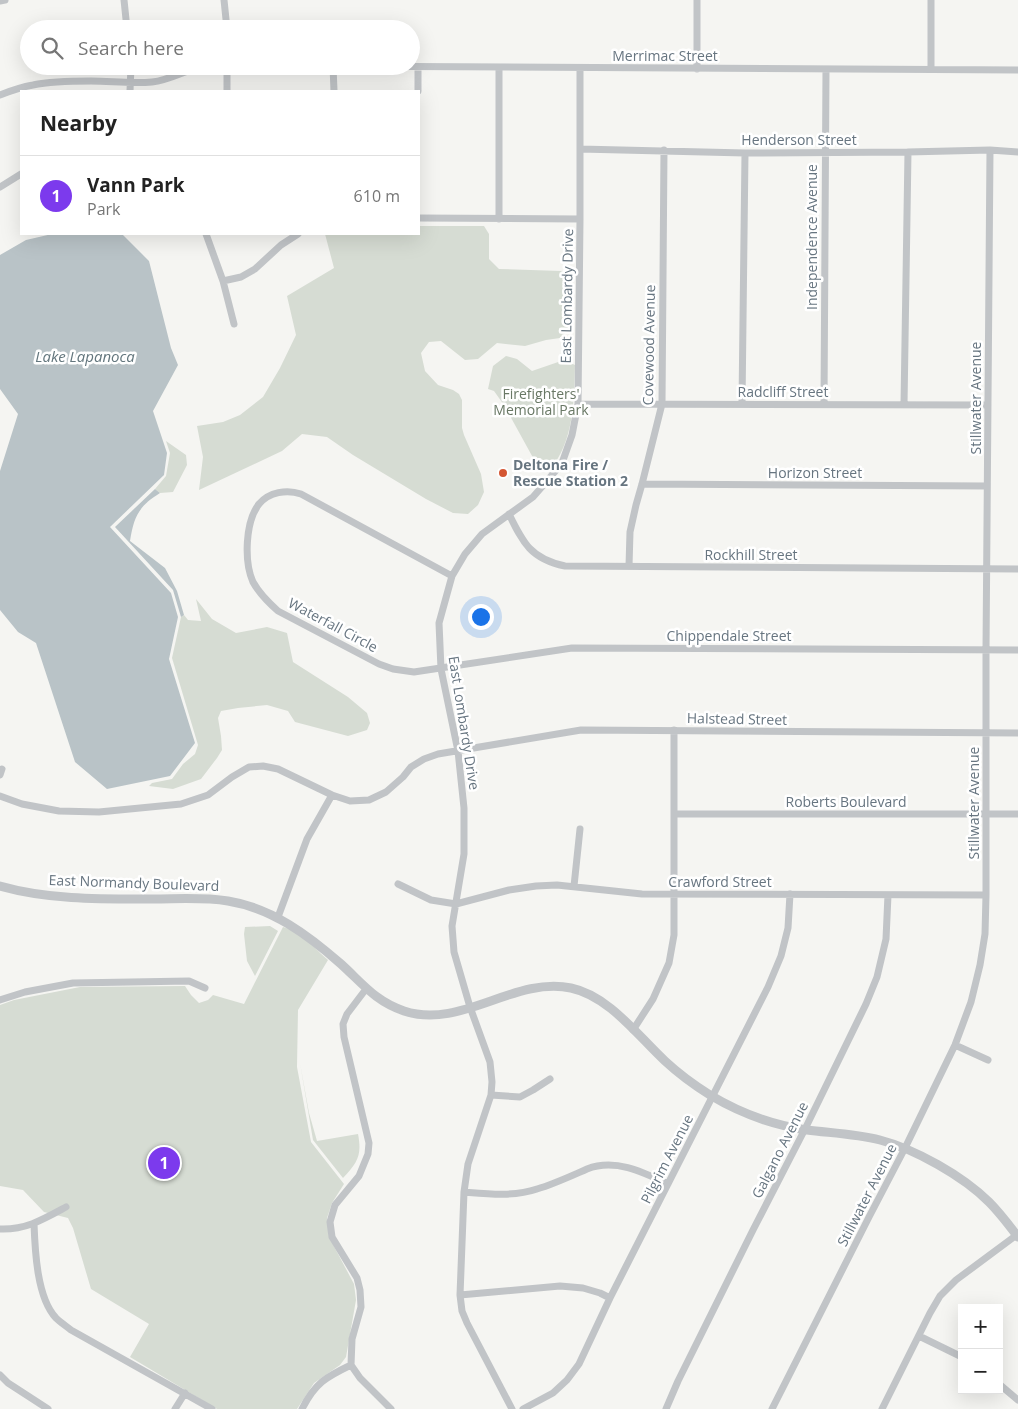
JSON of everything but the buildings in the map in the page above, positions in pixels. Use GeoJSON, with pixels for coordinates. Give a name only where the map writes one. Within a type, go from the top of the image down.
{"type":"FeatureCollection","features":[{"type":"Feature","properties":{"kind":"street"},"geometry":{"type":"LineString","coordinates":[[0,1],[5,0]]}},
{"type":"Feature","properties":{"kind":"street"},"geometry":{"type":"LineString","coordinates":[[124,0],[126,20]]}},
{"type":"Feature","properties":{"kind":"street"},"geometry":{"type":"LineString","coordinates":[[224,0],[226,20]]}},
{"type":"Feature","properties":{"kind":"street"},"geometry":{"type":"LineString","coordinates":[[697,0],[697,69]]}},
{"type":"Feature","properties":{"kind":"street"},"geometry":{"type":"LineString","coordinates":[[931,0],[931,69]]}},
{"type":"Feature","properties":{"kind":"street","name":"Merrimac Street"},"geometry":{"type":"LineString","coordinates":[[420,67],[1018,70]]}},
{"type":"Feature","properties":{"kind":"street"},"geometry":{"type":"LineString","coordinates":[[499,67],[499,219]]}},
{"type":"Feature","properties":{"kind":"street","name":"East Lombardy Drive"},"geometry":{"type":"LineString","coordinates":[[512,1409],[467,1323],[462,1311],[460,1295],[464,1192],[468,1164],[491,1095],[492,1082],[490,1062],[470,1007],[454,952],[452,926],[464,854],[464,808],[458,751],[441,669],[439,623],[452,576],[465,554],[482,534],[533,496],[562,462],[572,435],[578,404],[580,68]]}},
{"type":"Feature","properties":{"kind":"street","name":"Independence Avenue"},"geometry":{"type":"LineString","coordinates":[[824,404],[826,69]]}},
{"type":"Feature","properties":{"kind":"street"},"geometry":{"type":"LineString","coordinates":[[130,90],[131,75]]}},
{"type":"Feature","properties":{"kind":"street"},"geometry":{"type":"LineString","coordinates":[[0,95],[33,85],[92,81],[154,82],[177,75]]}},
{"type":"Feature","properties":{"kind":"street"},"geometry":{"type":"LineString","coordinates":[[227,75],[227,90]]}},
{"type":"Feature","properties":{"kind":"street"},"geometry":{"type":"LineString","coordinates":[[333,75],[334,90]]}},
{"type":"Feature","properties":{"kind":"street"},"geometry":{"type":"LineString","coordinates":[[418,75],[418,90]]}},
{"type":"Feature","properties":{"kind":"street","name":"Henderson Street"},"geometry":{"type":"LineString","coordinates":[[580,149],[745,152],[990,150],[1018,152]]}},
{"type":"Feature","properties":{"kind":"street","name":"Covewood Avenue"},"geometry":{"type":"LineString","coordinates":[[629,566],[630,532],[662,404],[664,150]]}},
{"type":"Feature","properties":{"kind":"street","name":"Stillwater Avenue"},"geometry":{"type":"LineString","coordinates":[[772,1409],[905,1148],[955,1045],[971,1002],[980,965],[985,934],[986,896],[990,150]]}},
{"type":"Feature","properties":{"kind":"street"},"geometry":{"type":"LineString","coordinates":[[742,404],[745,152]]}},
{"type":"Feature","properties":{"kind":"street"},"geometry":{"type":"LineString","coordinates":[[904,405],[908,152]]}},
{"type":"Feature","properties":{"kind":"street"},"geometry":{"type":"LineString","coordinates":[[0,187],[20,175]]}},
{"type":"Feature","properties":{"kind":"street"},"geometry":{"type":"LineString","coordinates":[[420,218],[580,218]]}},
{"type":"Feature","properties":{"kind":"street"},"geometry":{"type":"LineString","coordinates":[[206,235],[223,281],[234,324]]}},
{"type":"Feature","properties":{"kind":"street"},"geometry":{"type":"LineString","coordinates":[[223,281],[240,277],[255,269],[281,245],[296,235]]}},
{"type":"Feature","properties":{"kind":"street","name":"Radcliff Street"},"geometry":{"type":"LineString","coordinates":[[578,404],[988,405]]}},
{"type":"Feature","properties":{"kind":"street","name":"Horizon Street"},"geometry":{"type":"LineString","coordinates":[[642,484],[987,486]]}},
{"type":"Feature","properties":{"kind":"street","name":"Waterfall Circle"},"geometry":{"type":"LineString","coordinates":[[441,669],[414,672],[393,669],[379,664],[278,611],[268,603],[254,583],[248,566],[249,528],[254,512],[266,498],[282,492],[295,492],[452,576]]}},
{"type":"Feature","properties":{"kind":"street","name":"Rockhill Street"},"geometry":{"type":"LineString","coordinates":[[509,514],[515,527],[532,552],[541,559],[565,566],[1018,569]]}},
{"type":"Feature","properties":{"kind":"street","name":"Chippendale Street"},"geometry":{"type":"LineString","coordinates":[[441,669],[572,648],[1018,650]]}},
{"type":"Feature","properties":{"kind":"street","name":"Halstead Street"},"geometry":{"type":"LineString","coordinates":[[0,796],[22,804],[67,811],[99,812],[181,804],[208,794],[249,767],[263,766],[278,769],[332,795],[350,801],[369,800],[386,792],[411,767],[424,759],[438,754],[581,730],[1018,734]]}},
{"type":"Feature","properties":{"kind":"street"},"geometry":{"type":"LineString","coordinates":[[633,1030],[653,998],[669,962],[674,935],[674,730]]}},
{"type":"Feature","properties":{"kind":"street"},"geometry":{"type":"LineString","coordinates":[[278,917],[306,839],[332,795]]}},
{"type":"Feature","properties":{"kind":"street","name":"Roberts Boulevard"},"geometry":{"type":"LineString","coordinates":[[674,814],[1018,814]]}},
{"type":"Feature","properties":{"kind":"street"},"geometry":{"type":"LineString","coordinates":[[574,886],[580,829]]}},
{"type":"Feature","properties":{"kind":"street"},"geometry":{"type":"LineString","coordinates":[[398,884],[431,900],[456,904]]}},
{"type":"Feature","properties":{"kind":"street","name":"East Normandy Boulevard"},"geometry":{"type":"LineString","coordinates":[[0,886],[17,891],[64,897],[198,898],[228,901],[250,907],[278,917],[296,928],[341,964],[379,1000],[403,1011],[417,1014],[446,1014],[524,990],[540,987],[555,986],[573,989],[604,1002],[688,1081],[713,1097],[747,1115],[784,1126],[848,1134],[879,1140],[905,1148],[968,1184],[989,1202],[1018,1235]]}},
{"type":"Feature","properties":{"kind":"street","name":"Crawford Street"},"geometry":{"type":"LineString","coordinates":[[456,904],[509,890],[536,886],[574,886],[642,894],[986,896]]}},
{"type":"Feature","properties":{"kind":"street","name":"Pilgrim Avenue"},"geometry":{"type":"LineString","coordinates":[[523,1409],[553,1393],[579,1364],[610,1298],[768,987],[781,956],[788,928],[790,894]]}},
{"type":"Feature","properties":{"kind":"street","name":"Galgano Avenue"},"geometry":{"type":"LineString","coordinates":[[666,1409],[682,1372],[752,1230],[805,1129],[858,1021],[877,977],[886,939],[888,895]]}},
{"type":"Feature","properties":{"kind":"street"},"geometry":{"type":"LineString","coordinates":[[0,1000],[26,992],[73,983],[189,981],[205,988]]}},
{"type":"Feature","properties":{"kind":"street"},"geometry":{"type":"LineString","coordinates":[[366,989],[346,1014],[343,1024],[344,1037],[369,1143],[368,1154],[359,1176],[335,1205],[330,1222],[332,1237],[357,1278],[360,1290],[361,1307],[352,1339],[351,1366],[360,1378],[391,1409]]}},
{"type":"Feature","properties":{"kind":"street"},"geometry":{"type":"LineString","coordinates":[[955,1045],[988,1060]]}},
{"type":"Feature","properties":{"kind":"street"},"geometry":{"type":"LineString","coordinates":[[491,1095],[520,1097],[550,1079]]}},
{"type":"Feature","properties":{"kind":"street"},"geometry":{"type":"LineString","coordinates":[[464,1192],[515,1194],[537,1189],[589,1168],[605,1166],[620,1166],[639,1170],[668,1184]]}},
{"type":"Feature","properties":{"kind":"street"},"geometry":{"type":"LineString","coordinates":[[0,1228],[9,1229],[34,1224],[66,1207]]}},
{"type":"Feature","properties":{"kind":"street"},"geometry":{"type":"LineString","coordinates":[[34,1224],[38,1271],[46,1299],[55,1317],[71,1330],[212,1409]]}},
{"type":"Feature","properties":{"kind":"street"},"geometry":{"type":"LineString","coordinates":[[882,1409],[940,1296],[956,1280],[1018,1235]]}},
{"type":"Feature","properties":{"kind":"street"},"geometry":{"type":"LineString","coordinates":[[460,1295],[560,1286],[583,1288],[610,1298]]}},
{"type":"Feature","properties":{"kind":"street"},"geometry":{"type":"LineString","coordinates":[[919,1336],[958,1356]]}},
{"type":"Feature","properties":{"kind":"street"},"geometry":{"type":"LineString","coordinates":[[302,1409],[318,1384],[331,1375],[351,1366]]}},
{"type":"Feature","properties":{"kind":"street"},"geometry":{"type":"LineString","coordinates":[[0,1375],[8,1383],[48,1409]]}},
{"type":"Feature","properties":{"kind":"street"},"geometry":{"type":"LineString","coordinates":[[1003,1387],[1018,1400]]}},
{"type":"Feature","properties":{"kind":"street"},"geometry":{"type":"LineString","coordinates":[[175,1409],[185,1394]]}},
{"type":"Feature","properties":{"kind":"green space"},"geometry":{"type":"Polygon","coordinates":[[[420,226],[484,226],[489,234],[489,259],[499,269],[561,271],[571,284],[569,330],[560,338],[525,346],[497,343],[478,359],[465,360],[441,341],[429,342],[421,353],[425,371],[438,385],[453,390],[459,394],[462,400],[462,428],[481,474],[484,492],[478,505],[468,514],[453,513],[426,499],[327,437],[302,434],[282,451],[199,490],[203,457],[197,426],[223,422],[240,415],[263,397],[296,335],[287,296],[334,268],[325,235],[420,235],[420,226]]]}},
{"type":"Feature","properties":{"kind":"green space","name":"Firefighters' Memorial Park"},"geometry":{"type":"Polygon","coordinates":[[[506,356],[517,359],[532,371],[564,360],[575,365],[573,407],[568,434],[557,460],[549,471],[545,471],[537,465],[504,405],[494,391],[488,389],[493,366],[506,356]]]}},
{"type":"Feature","properties":{"kind":"green space"},"geometry":{"type":"Polygon","coordinates":[[[166,441],[186,455],[187,465],[173,492],[160,493],[155,489],[166,476],[170,453],[166,441]]]}},
{"type":"Feature","properties":{"kind":"green space"},"geometry":{"type":"Polygon","coordinates":[[[196,599],[212,619],[236,633],[267,627],[287,633],[293,662],[348,697],[367,713],[370,723],[367,730],[348,736],[295,722],[288,711],[267,705],[221,711],[218,718],[222,750],[201,779],[173,789],[149,786],[152,783],[172,779],[183,764],[195,754],[198,745],[172,658],[181,617],[184,615],[188,620],[201,621],[196,599]]]}},
{"type":"Feature","properties":{"kind":"green space"},"geometry":{"type":"Polygon","coordinates":[[[270,926],[278,931],[255,976],[247,961],[245,927],[270,926]]]}},
{"type":"Feature","properties":{"kind":"green space"},"geometry":{"type":"Polygon","coordinates":[[[283,927],[302,936],[328,960],[298,1010],[297,1067],[311,1142],[344,1184],[332,1203],[327,1218],[329,1237],[354,1284],[356,1300],[346,1357],[340,1365],[314,1383],[297,1409],[217,1409],[130,1357],[149,1324],[91,1289],[73,1228],[68,1218],[44,1212],[23,1190],[0,1186],[0,1005],[14,1000],[80,987],[185,986],[199,1003],[208,1000],[213,995],[244,1004],[283,927]]]}},
{"type":"Feature","properties":{"kind":"green space"},"geometry":{"type":"Polygon","coordinates":[[[300,1063],[309,1113],[317,1141],[358,1134],[358,1158],[343,1178],[313,1140],[300,1063]]]}},
{"type":"Feature","properties":{"kind":"water","name":"Lake Lapanoca"},"geometry":{"type":"Polygon","coordinates":[[[48,235],[123,235],[149,261],[171,348],[178,365],[153,411],[167,453],[164,475],[110,527],[171,593],[178,617],[169,659],[195,743],[170,776],[107,789],[75,762],[36,643],[18,632],[0,610],[0,471],[18,414],[0,389],[0,255],[26,240],[48,235]]]}},
{"type":"Feature","properties":{"kind":"water"},"geometry":{"type":"Polygon","coordinates":[[[155,489],[160,493],[142,507],[133,525],[130,541],[165,568],[177,591],[184,615],[181,617],[173,590],[115,527],[155,489]]]}},
{"type":"Feature","properties":{"kind":"place","name":"Deltona Fire / Rescue Station 2"},"geometry":{"type":"Point","coordinates":[503,473]}},
{"type":"Feature","properties":{"kind":"place","name":"Vann Park"},"geometry":{"type":"Point","coordinates":[164,1163]}}]}
